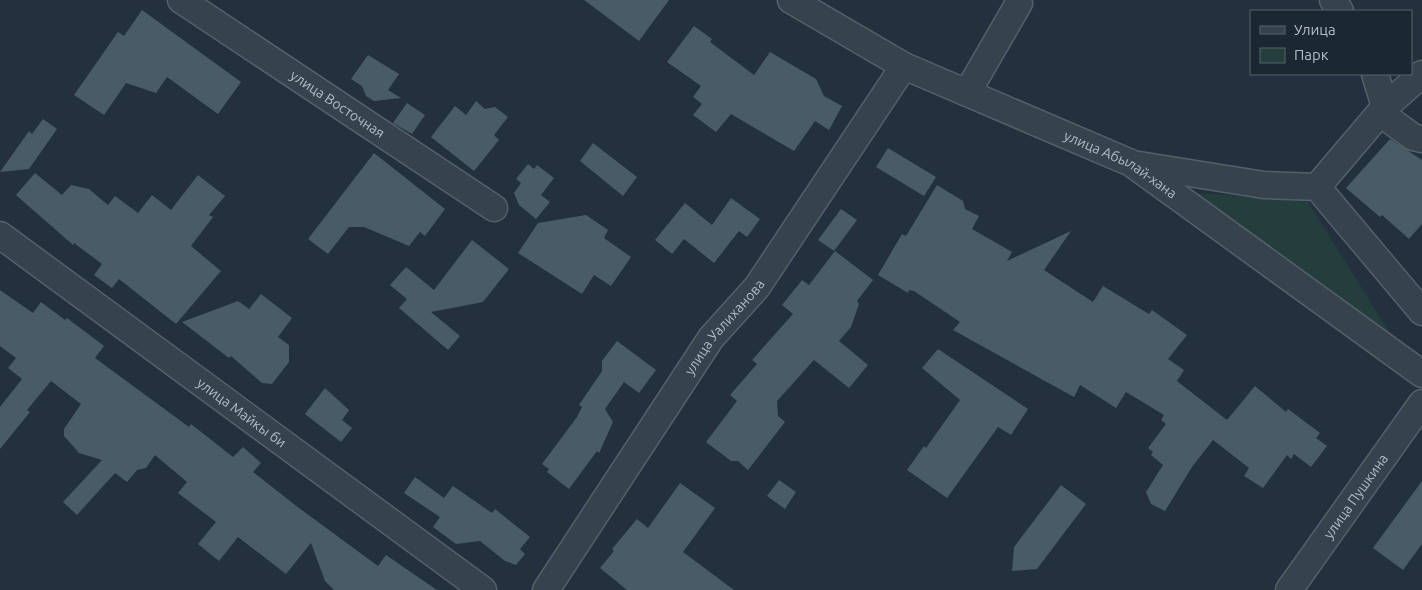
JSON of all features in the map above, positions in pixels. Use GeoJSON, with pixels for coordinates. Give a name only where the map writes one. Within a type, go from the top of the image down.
{"type":"FeatureCollection","features":[{"type":"Feature","properties":{"kind":"street","name":"улица Восточная"},"geometry":{"type":"LineString","coordinates":[[181,0],[494,208]]}},
{"type":"Feature","properties":{"kind":"street","name":"улица Абылай-хана"},"geometry":{"type":"LineString","coordinates":[[791,0],[904,66],[1131,163],[1422,374]]}},
{"type":"Feature","properties":{"kind":"street"},"geometry":{"type":"LineString","coordinates":[[967,93],[1019,3],[1018,0]]}},
{"type":"Feature","properties":{"kind":"street","name":"улица Уалиханова"},"geometry":{"type":"LineString","coordinates":[[546,590],[710,338],[757,287],[904,66]]}},
{"type":"Feature","properties":{"kind":"street"},"geometry":{"type":"LineString","coordinates":[[1316,187],[1383,110],[1422,74]]}},
{"type":"Feature","properties":{"kind":"street"},"geometry":{"type":"LineString","coordinates":[[1375,75],[1383,110],[1413,137],[1422,139]]}},
{"type":"Feature","properties":{"kind":"street"},"geometry":{"type":"LineString","coordinates":[[1131,163],[1264,185],[1316,187],[1422,312]]}},
{"type":"Feature","properties":{"kind":"street","name":"улица Майкы би"},"geometry":{"type":"LineString","coordinates":[[0,235],[483,590]]}},
{"type":"Feature","properties":{"kind":"street","name":"улица Пушкина"},"geometry":{"type":"LineString","coordinates":[[1288,590],[1422,403]]}},
{"type":"Feature","properties":{"kind":"green space"},"geometry":{"type":"Polygon","coordinates":[[[1187,192],[1308,202],[1398,346],[1187,192]]]}},
{"type":"Feature","properties":{"kind":"building"},"geometry":{"type":"Polygon","coordinates":[[[584,0],[669,0],[639,41],[584,0]]]}},
{"type":"Feature","properties":{"kind":"building"},"geometry":{"type":"Polygon","coordinates":[[[142,10],[241,82],[218,114],[167,77],[156,93],[126,83],[104,115],[74,95],[118,32],[124,36],[142,10]]]}},
{"type":"Feature","properties":{"kind":"building"},"geometry":{"type":"Polygon","coordinates":[[[694,26],[712,39],[710,42],[754,75],[770,52],[816,79],[824,96],[842,106],[829,130],[815,121],[794,151],[731,114],[716,132],[693,115],[702,104],[693,97],[701,86],[667,62],[694,26]]]}},
{"type":"Feature","properties":{"kind":"building"},"geometry":{"type":"Polygon","coordinates":[[[368,55],[399,74],[388,90],[401,98],[374,101],[366,96],[362,86],[351,79],[368,55]]]}},
{"type":"Feature","properties":{"kind":"building"},"geometry":{"type":"Polygon","coordinates":[[[476,101],[485,109],[495,107],[508,117],[494,135],[499,140],[474,171],[431,137],[455,106],[466,115],[476,101]]]}},
{"type":"Feature","properties":{"kind":"building"},"geometry":{"type":"Polygon","coordinates":[[[407,103],[425,115],[412,134],[393,123],[407,103]]]}},
{"type":"Feature","properties":{"kind":"building"},"geometry":{"type":"Polygon","coordinates":[[[43,119],[57,129],[29,169],[0,172],[29,131],[32,134],[43,119]]]}},
{"type":"Feature","properties":{"kind":"building"},"geometry":{"type":"Polygon","coordinates":[[[1390,139],[1422,160],[1422,224],[1409,239],[1382,215],[1380,217],[1346,188],[1390,139]]]}},
{"type":"Feature","properties":{"kind":"building"},"geometry":{"type":"Polygon","coordinates":[[[593,143],[637,177],[623,196],[580,161],[593,143]]]}},
{"type":"Feature","properties":{"kind":"building"},"geometry":{"type":"Polygon","coordinates":[[[888,148],[936,177],[924,196],[876,167],[888,148]]]}},
{"type":"Feature","properties":{"kind":"building"},"geometry":{"type":"Polygon","coordinates":[[[374,153],[445,209],[425,236],[420,232],[409,246],[364,227],[349,227],[328,254],[308,239],[374,153]]]}},
{"type":"Feature","properties":{"kind":"building"},"geometry":{"type":"Polygon","coordinates":[[[528,164],[534,169],[537,165],[554,178],[541,195],[550,202],[536,219],[519,205],[514,193],[521,183],[516,179],[528,164]]]}},
{"type":"Feature","properties":{"kind":"building"},"geometry":{"type":"Polygon","coordinates":[[[35,173],[62,195],[71,185],[89,189],[108,205],[115,196],[138,213],[152,195],[171,210],[198,175],[225,196],[209,215],[213,217],[191,246],[221,271],[176,324],[119,279],[112,288],[94,275],[102,264],[74,243],[73,245],[16,195],[35,173]]]}},
{"type":"Feature","properties":{"kind":"building"},"geometry":{"type":"Polygon","coordinates":[[[937,185],[963,201],[965,209],[979,216],[972,229],[1012,252],[1007,261],[1071,231],[1044,270],[1093,302],[1103,286],[1149,314],[1152,310],[1187,335],[1168,359],[1184,370],[1177,381],[1227,420],[1255,386],[1286,412],[1288,409],[1320,433],[1316,438],[1327,446],[1311,467],[1294,454],[1291,459],[1287,455],[1263,488],[1244,476],[1249,468],[1213,440],[1192,467],[1165,511],[1151,504],[1146,492],[1163,465],[1151,455],[1153,452],[1148,448],[1166,424],[1161,420],[1164,415],[1126,392],[1116,408],[1080,385],[1074,397],[953,330],[960,322],[914,291],[909,290],[908,293],[878,275],[902,234],[906,236],[937,185]]]}},
{"type":"Feature","properties":{"kind":"building"},"geometry":{"type":"Polygon","coordinates":[[[731,198],[760,219],[747,237],[739,231],[714,263],[684,239],[672,254],[655,240],[685,203],[712,225],[731,198]]]}},
{"type":"Feature","properties":{"kind":"building"},"geometry":{"type":"Polygon","coordinates":[[[841,209],[857,220],[834,251],[818,240],[841,209]]]}},
{"type":"Feature","properties":{"kind":"building"},"geometry":{"type":"Polygon","coordinates":[[[586,215],[608,230],[604,238],[631,257],[611,286],[594,275],[582,294],[518,253],[538,223],[586,215]]]}},
{"type":"Feature","properties":{"kind":"building"},"geometry":{"type":"Polygon","coordinates":[[[472,240],[509,269],[483,302],[431,312],[460,336],[448,350],[399,308],[407,299],[390,285],[406,267],[434,290],[472,240]]]}},
{"type":"Feature","properties":{"kind":"building"},"geometry":{"type":"Polygon","coordinates":[[[835,251],[873,280],[857,301],[859,304],[851,327],[839,341],[868,365],[849,388],[814,360],[777,401],[778,416],[785,422],[748,470],[738,461],[731,461],[706,442],[737,401],[730,395],[757,364],[752,360],[793,314],[782,305],[802,280],[809,285],[835,251]]]}},
{"type":"Feature","properties":{"kind":"building"},"geometry":{"type":"Polygon","coordinates":[[[0,290],[33,313],[41,302],[65,320],[67,318],[104,346],[95,358],[189,427],[191,424],[233,457],[243,447],[261,463],[253,472],[299,508],[378,566],[386,555],[437,590],[334,590],[325,581],[311,543],[286,574],[238,537],[219,561],[198,544],[216,522],[178,493],[187,482],[155,455],[146,468],[137,470],[127,482],[115,473],[77,515],[63,502],[102,460],[79,453],[64,436],[64,429],[81,404],[51,381],[27,410],[30,412],[0,449],[0,407],[22,379],[8,368],[16,358],[0,346],[0,290]]]}},
{"type":"Feature","properties":{"kind":"building"},"geometry":{"type":"Polygon","coordinates":[[[261,294],[292,318],[278,337],[289,345],[289,362],[272,384],[262,383],[231,356],[229,358],[182,322],[238,301],[249,309],[261,294]]]}},
{"type":"Feature","properties":{"kind":"building"},"geometry":{"type":"Polygon","coordinates":[[[617,341],[656,370],[639,393],[624,382],[605,409],[613,422],[599,453],[597,451],[569,489],[547,472],[549,469],[542,464],[577,417],[582,407],[579,405],[602,371],[602,361],[617,341]]]}},
{"type":"Feature","properties":{"kind":"building"},"geometry":{"type":"Polygon","coordinates":[[[938,349],[1028,409],[1011,435],[998,427],[947,498],[907,470],[924,446],[926,448],[960,400],[922,368],[938,349]]]}},
{"type":"Feature","properties":{"kind":"building"},"geometry":{"type":"Polygon","coordinates":[[[325,388],[349,410],[342,420],[352,428],[341,442],[305,414],[325,388]]]}},
{"type":"Feature","properties":{"kind":"building"},"geometry":{"type":"Polygon","coordinates":[[[415,477],[444,498],[453,486],[492,513],[495,509],[530,537],[520,549],[525,554],[516,565],[505,561],[480,541],[456,544],[433,527],[440,517],[404,493],[415,477]]]}},
{"type":"Feature","properties":{"kind":"building"},"geometry":{"type":"Polygon","coordinates":[[[779,480],[796,492],[785,509],[767,496],[779,480]]]}},
{"type":"Feature","properties":{"kind":"building"},"geometry":{"type":"Polygon","coordinates":[[[1422,481],[1422,544],[1403,570],[1373,548],[1422,481]]]}},
{"type":"Feature","properties":{"kind":"building"},"geometry":{"type":"Polygon","coordinates":[[[680,483],[715,508],[683,552],[734,590],[627,590],[600,568],[614,551],[612,549],[637,519],[648,528],[680,483]]]}},
{"type":"Feature","properties":{"kind":"building"},"geometry":{"type":"Polygon","coordinates":[[[1061,485],[1086,504],[1037,569],[1012,571],[1014,547],[1061,485]]]}}]}
